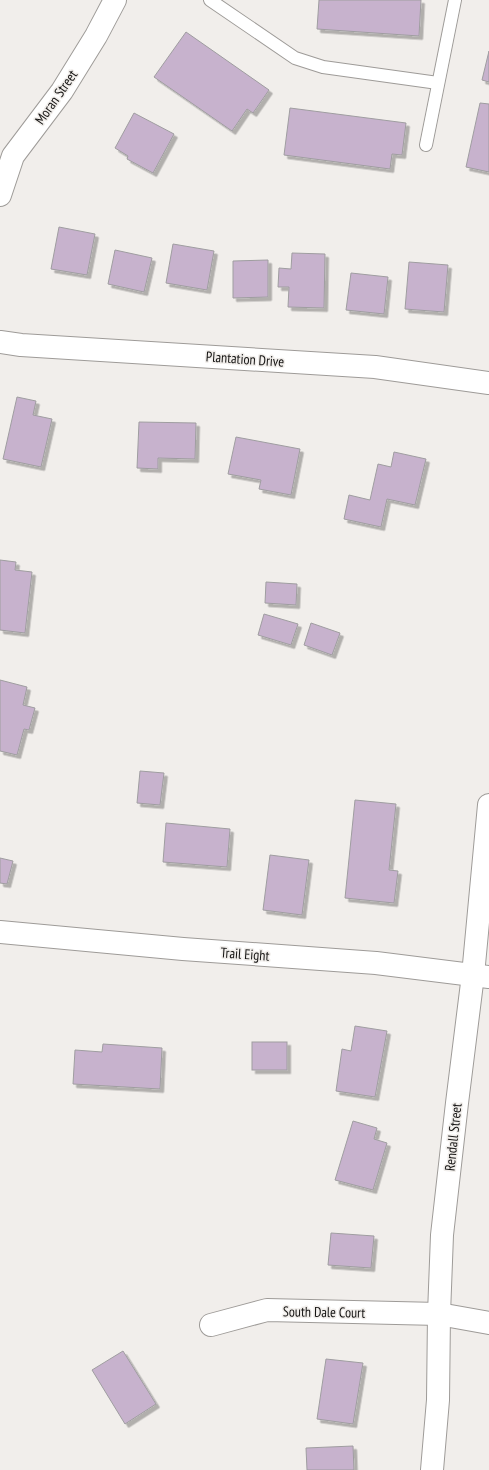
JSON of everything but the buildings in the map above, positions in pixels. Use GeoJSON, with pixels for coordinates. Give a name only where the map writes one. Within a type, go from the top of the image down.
{"type":"FeatureCollection","features":[{"type":"Feature","properties":{"kind":"street","name":"Moran Street"},"geometry":{"type":"LineString","coordinates":[[0,195],[14,156],[62,91],[96,36],[115,0]]}},
{"type":"Feature","properties":{"kind":"street","name":"Plantation Drive"},"geometry":{"type":"LineString","coordinates":[[0,342],[21,345],[375,367],[489,383]]}},
{"type":"Feature","properties":{"kind":"street","name":"Rendall Street"},"geometry":{"type":"LineString","coordinates":[[432,1470],[438,1400],[442,1235],[457,1103],[481,976],[489,805]]}},
{"type":"Feature","properties":{"kind":"street","name":"Trail Eight"},"geometry":{"type":"LineString","coordinates":[[0,932],[183,949],[376,963],[481,976]]}},
{"type":"Feature","properties":{"kind":"street","name":"South Dale Court"},"geometry":{"type":"LineString","coordinates":[[211,1325],[267,1310],[439,1314],[489,1323]]}},
{"type":"Feature","properties":{"kind":"lane"},"geometry":{"type":"LineString","coordinates":[[210,0],[295,58],[323,67],[438,83]]}},
{"type":"Feature","properties":{"kind":"lane"},"geometry":{"type":"LineString","coordinates":[[426,145],[455,0]]}}]}
